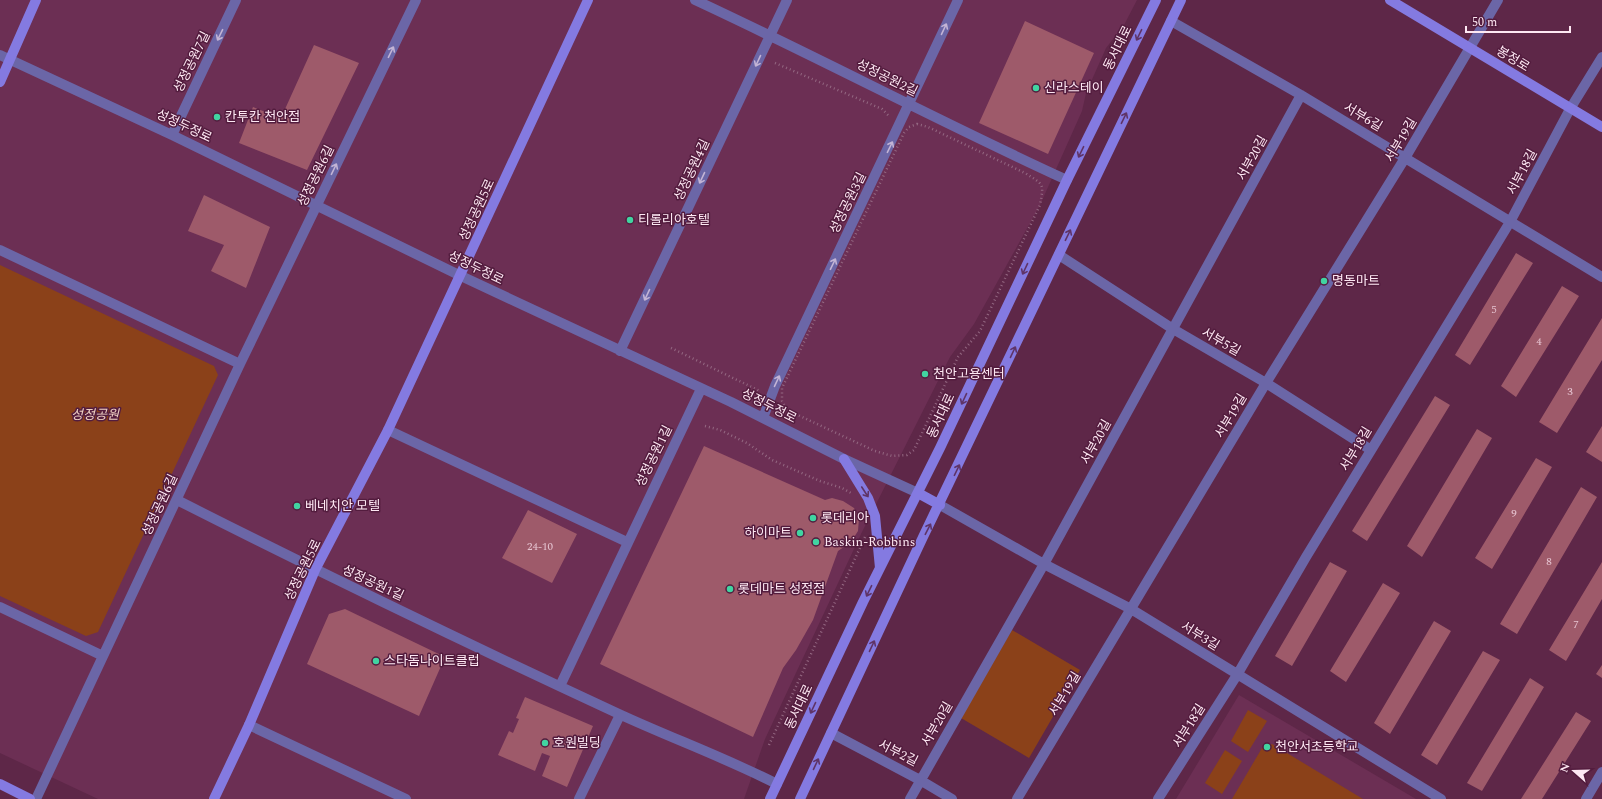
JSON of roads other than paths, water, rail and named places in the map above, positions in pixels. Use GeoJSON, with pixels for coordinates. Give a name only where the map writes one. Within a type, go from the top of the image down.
{"type":"FeatureCollection","features":[{"type":"Feature","properties":{"kind":"main road"},"geometry":{"type":"LineString","coordinates":[[0,82],[11,60],[36,0]]}},
{"type":"Feature","properties":{"kind":"main road","name":"성정공원5로"},"geometry":{"type":"LineString","coordinates":[[214,799],[249,725],[315,570],[388,430],[461,276],[588,0]]}},
{"type":"Feature","properties":{"kind":"main road","name":"동서대로"},"geometry":{"type":"LineString","coordinates":[[770,799],[1067,180],[1156,0]]}},
{"type":"Feature","properties":{"kind":"main road"},"geometry":{"type":"LineString","coordinates":[[800,799],[1181,0]]}},
{"type":"Feature","properties":{"kind":"main road","name":"봉정로"},"geometry":{"type":"LineString","coordinates":[[1390,0],[1602,127]]}},
{"type":"Feature","properties":{"kind":"main road"},"geometry":{"type":"LineString","coordinates":[[844,459],[868,498],[875,516],[880,569]]}},
{"type":"Feature","properties":{"kind":"main road","name":"성정두정로"},"geometry":{"type":"LineString","coordinates":[[918,493],[940,505]]}},
{"type":"Feature","properties":{"kind":"main road"},"geometry":{"type":"LineString","coordinates":[[0,784],[30,799]]}},
{"type":"Feature","properties":{"kind":"street","name":"성정공원7길"},"geometry":{"type":"LineString","coordinates":[[172,135],[236,0]]}},
{"type":"Feature","properties":{"kind":"street","name":"성정공원6길"},"geometry":{"type":"LineString","coordinates":[[36,799],[178,500],[240,364],[416,0]]}},
{"type":"Feature","properties":{"kind":"street","name":"성정공원2길"},"geometry":{"type":"LineString","coordinates":[[695,0],[1067,180]]}},
{"type":"Feature","properties":{"kind":"street","name":"성정공원4길"},"geometry":{"type":"LineString","coordinates":[[620,351],[787,0]]}},
{"type":"Feature","properties":{"kind":"street","name":"성정공원3길"},"geometry":{"type":"LineString","coordinates":[[763,418],[775,386],[958,0]]}},
{"type":"Feature","properties":{"kind":"street","name":"서부19길"},"geometry":{"type":"LineString","coordinates":[[1017,799],[1266,383],[1405,158],[1498,0]]}},
{"type":"Feature","properties":{"kind":"street","name":"서부6길"},"geometry":{"type":"LineString","coordinates":[[1171,21],[1301,95],[1602,277]]}},
{"type":"Feature","properties":{"kind":"street","name":"성정두정로"},"geometry":{"type":"LineString","coordinates":[[0,55],[317,204],[461,276],[763,418],[844,459],[918,493]]}},
{"type":"Feature","properties":{"kind":"street","name":"서부18길"},"geometry":{"type":"LineString","coordinates":[[1158,799],[1237,675],[1306,557],[1510,222],[1570,109],[1602,57]]}},
{"type":"Feature","properties":{"kind":"street","name":"서부20길"},"geometry":{"type":"LineString","coordinates":[[910,799],[1044,564],[1301,95]]}},
{"type":"Feature","properties":{"kind":"street"},"geometry":{"type":"LineString","coordinates":[[0,250],[240,364]]}},
{"type":"Feature","properties":{"kind":"street","name":"서부5길"},"geometry":{"type":"LineString","coordinates":[[1059,255],[1173,329],[1266,383],[1371,450]]}},
{"type":"Feature","properties":{"kind":"street","name":"성정공원1길"},"geometry":{"type":"LineString","coordinates":[[560,686],[627,542],[701,389]]}},
{"type":"Feature","properties":{"kind":"street"},"geometry":{"type":"LineString","coordinates":[[388,430],[627,542]]}},
{"type":"Feature","properties":{"kind":"street","name":"성정공원1길"},"geometry":{"type":"LineString","coordinates":[[178,500],[315,570],[620,715],[755,773],[777,784]]}},
{"type":"Feature","properties":{"kind":"street","name":"서부3길"},"geometry":{"type":"LineString","coordinates":[[940,505],[1044,564],[1131,609],[1441,799]]}},
{"type":"Feature","properties":{"kind":"street"},"geometry":{"type":"LineString","coordinates":[[0,608],[103,656]]}},
{"type":"Feature","properties":{"kind":"street"},"geometry":{"type":"LineString","coordinates":[[579,799],[620,715]]}},
{"type":"Feature","properties":{"kind":"street"},"geometry":{"type":"LineString","coordinates":[[249,725],[406,799]]}},
{"type":"Feature","properties":{"kind":"street","name":"서부2길"},"geometry":{"type":"LineString","coordinates":[[831,733],[920,780],[952,799]]}},
{"type":"Feature","properties":{"kind":"street"},"geometry":{"type":"LineString","coordinates":[[1586,799],[1602,772]]}},
{"type":"Feature","properties":{"kind":"place","name":"신라스테이"},"geometry":{"type":"Point","coordinates":[1036,88]}},
{"type":"Feature","properties":{"kind":"place","name":"칸투칸 천안점"},"geometry":{"type":"Point","coordinates":[217,117]}},
{"type":"Feature","properties":{"kind":"place","name":"티롤리아호텔"},"geometry":{"type":"Point","coordinates":[630,220]}},
{"type":"Feature","properties":{"kind":"place","name":"명동마트"},"geometry":{"type":"Point","coordinates":[1324,281]}},
{"type":"Feature","properties":{"kind":"place","name":"천안고용센터"},"geometry":{"type":"Point","coordinates":[925,374]}},
{"type":"Feature","properties":{"kind":"place","name":"베네치안 모텔"},"geometry":{"type":"Point","coordinates":[297,506]}},
{"type":"Feature","properties":{"kind":"place","name":"롯데리아"},"geometry":{"type":"Point","coordinates":[813,518]}},
{"type":"Feature","properties":{"kind":"place","name":"하이마트"},"geometry":{"type":"Point","coordinates":[800,533]}},
{"type":"Feature","properties":{"kind":"place","name":"Baskin-Robbins"},"geometry":{"type":"Point","coordinates":[816,542]}},
{"type":"Feature","properties":{"kind":"place","name":"롯데마트 성정점"},"geometry":{"type":"Point","coordinates":[730,589]}},
{"type":"Feature","properties":{"kind":"place","name":"스타돔나이트클럽"},"geometry":{"type":"Point","coordinates":[376,661]}},
{"type":"Feature","properties":{"kind":"place","name":"호원빌딩"},"geometry":{"type":"Point","coordinates":[545,743]}},
{"type":"Feature","properties":{"kind":"place","name":"천안서초등학교"},"geometry":{"type":"Point","coordinates":[1267,747]}},
{"type":"Feature","properties":{"kind":"park label","name":"성정공원"},"geometry":{"type":"Point","coordinates":[95,415]}}]}
